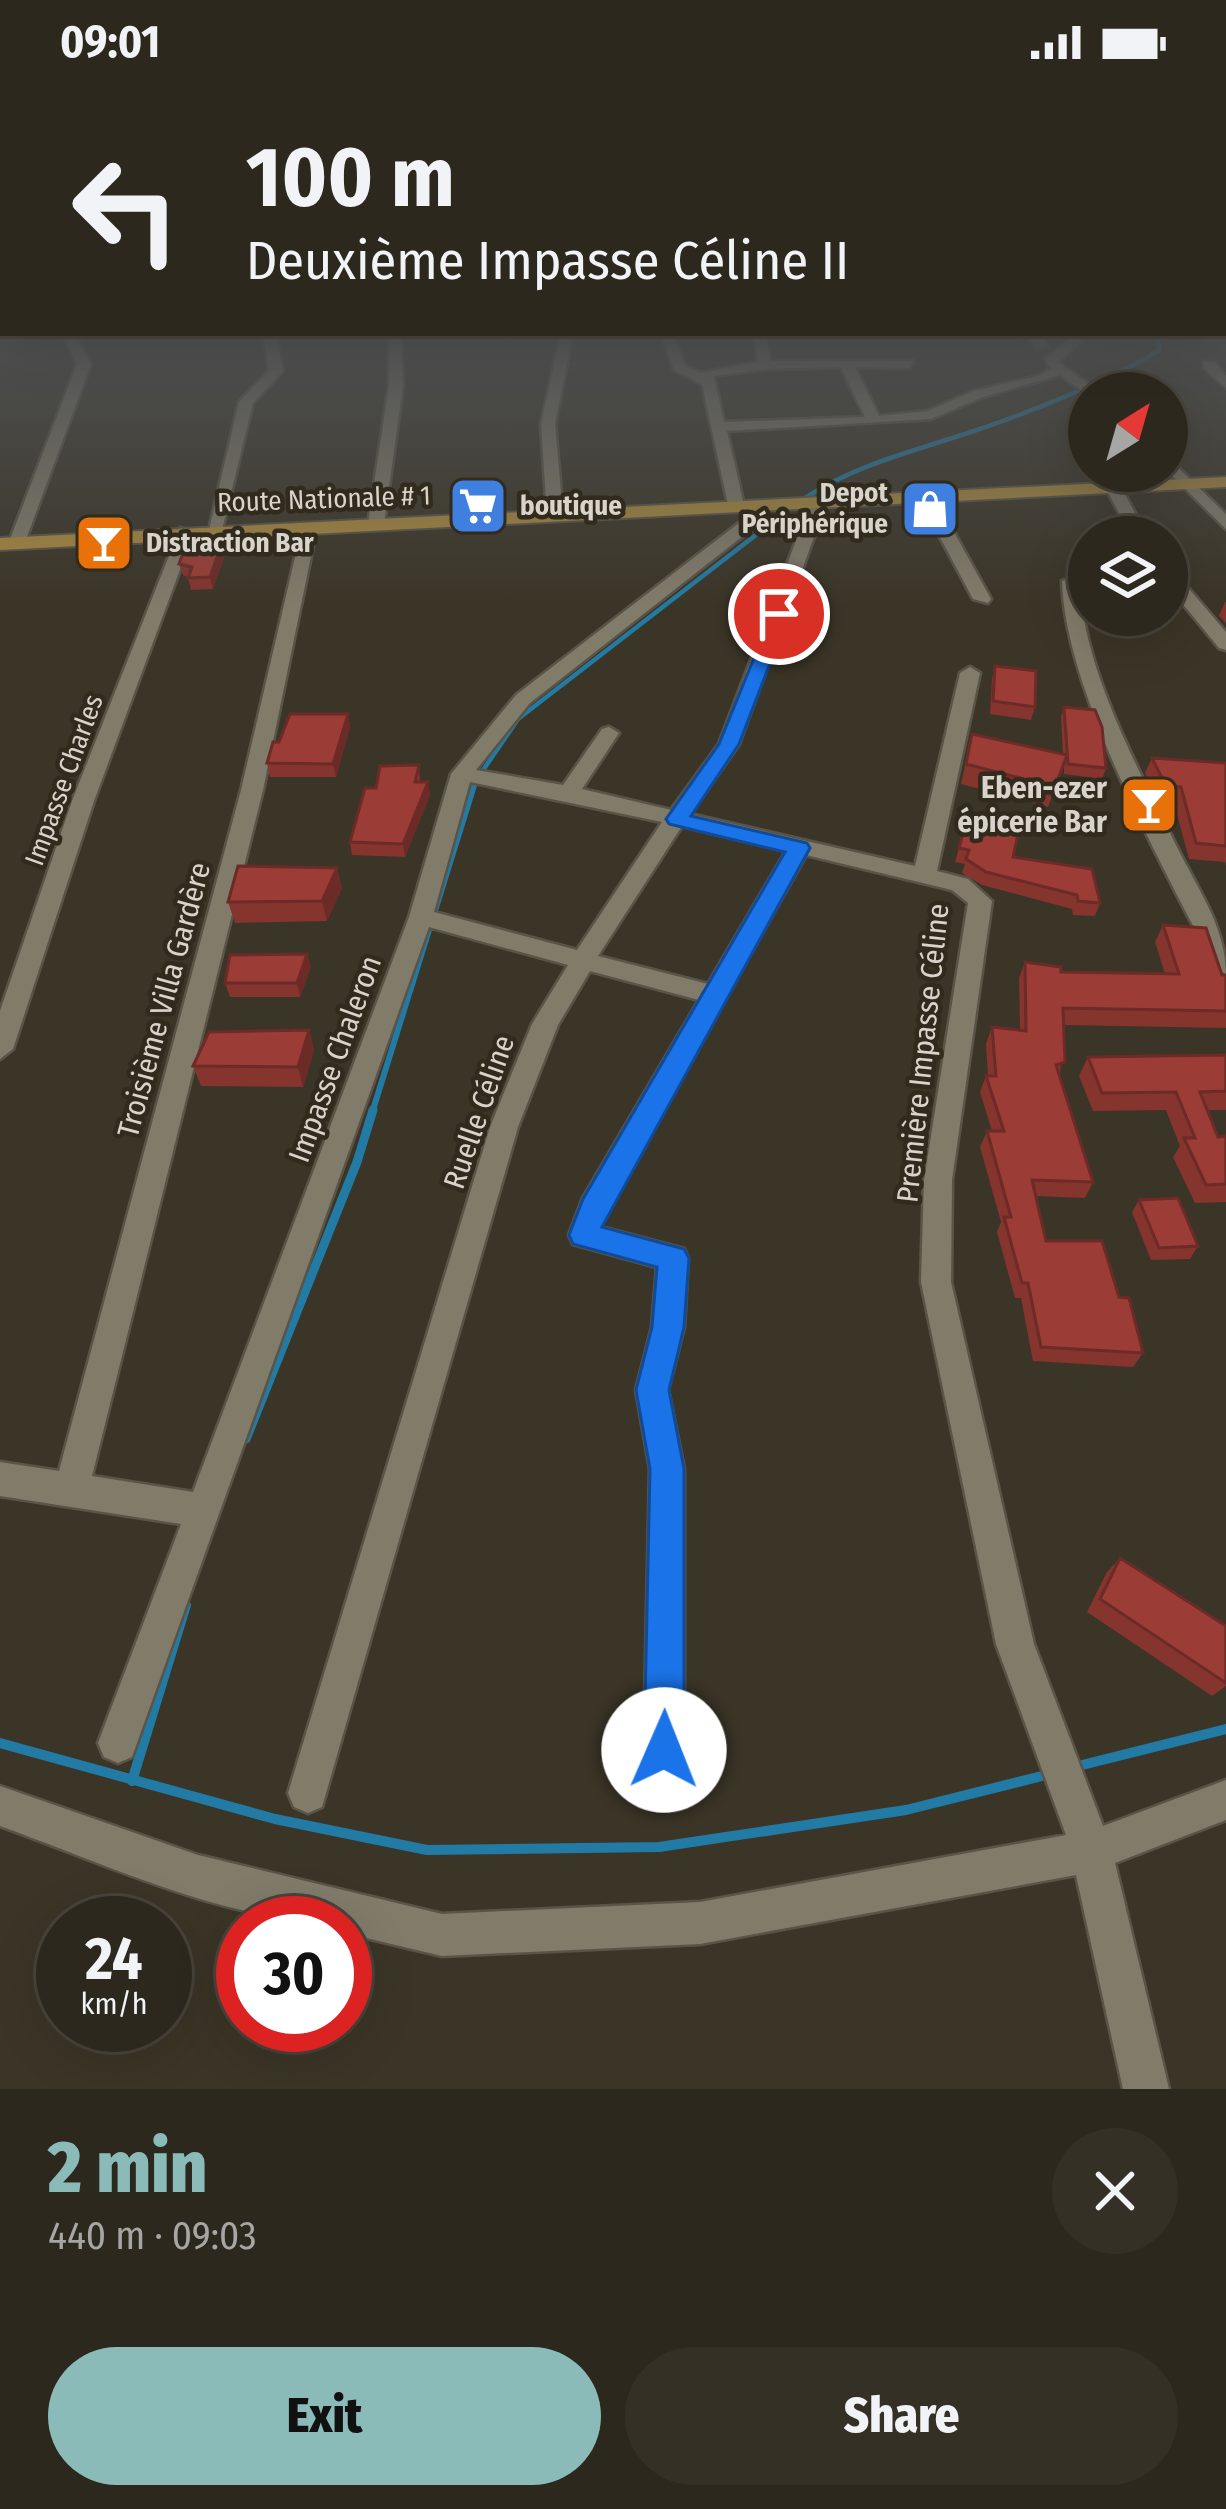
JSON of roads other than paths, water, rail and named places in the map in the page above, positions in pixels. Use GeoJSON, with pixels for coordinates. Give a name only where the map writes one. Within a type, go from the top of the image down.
{"type":"FeatureCollection","features":[{"type":"Feature","properties":{"kind":"main road","name":"Route Nationale # 1"},"geometry":{"type":"LineString","coordinates":[[1190,484],[1226,482]]}},
{"type":"Feature","properties":{"kind":"main road","name":"Route Nationale # 1"},"geometry":{"type":"LineString","coordinates":[[5,544],[1068,490]]}},
{"type":"Feature","properties":{"kind":"street"},"geometry":{"type":"LineString","coordinates":[[5,544],[59,421]]}},
{"type":"Feature","properties":{"kind":"street"},"geometry":{"type":"LineString","coordinates":[[214,530],[241,421]]}},
{"type":"Feature","properties":{"kind":"street"},"geometry":{"type":"LineString","coordinates":[[376,524],[390,421]]}},
{"type":"Feature","properties":{"kind":"street"},"geometry":{"type":"LineString","coordinates":[[549,421],[556,515]]}},
{"type":"Feature","properties":{"kind":"street"},"geometry":{"type":"LineString","coordinates":[[714,421],[747,505]]}},
{"type":"Feature","properties":{"kind":"street"},"geometry":{"type":"LineString","coordinates":[[716,427],[879,421]]}},
{"type":"Feature","properties":{"kind":"street"},"geometry":{"type":"LineString","coordinates":[[1190,484],[1226,524]]}},
{"type":"Feature","properties":{"kind":"street"},"geometry":{"type":"LineString","coordinates":[[926,496],[982,599]]}},
{"type":"Feature","properties":{"kind":"street","name":"Ruelle Céline"},"geometry":{"type":"LineString","coordinates":[[308,1793],[504,1127],[545,1024],[629,884],[729,744],[819,501]]}},
{"type":"Feature","properties":{"kind":"street","name":"Impasse Chaleron"},"geometry":{"type":"LineString","coordinates":[[118,1743],[422,917],[462,774],[524,699],[751,522],[747,505]]}},
{"type":"Feature","properties":{"kind":"street","name":"Troisième Villa Gardère"},"geometry":{"type":"LineString","coordinates":[[72,1487],[252,790],[309,527]]}},
{"type":"Feature","properties":{"kind":"street","name":"Impasse Charles"},"geometry":{"type":"LineString","coordinates":[[0,1049],[83,801],[186,532]]}},
{"type":"Feature","properties":{"kind":"street"},"geometry":{"type":"LineString","coordinates":[[1188,599],[1226,644]]}},
{"type":"Feature","properties":{"kind":"street"},"geometry":{"type":"LineString","coordinates":[[1081,636],[1157,833],[1226,966]]}},
{"type":"Feature","properties":{"kind":"street"},"geometry":{"type":"LineString","coordinates":[[924,877],[970,673]]}},
{"type":"Feature","properties":{"kind":"street"},"geometry":{"type":"LineString","coordinates":[[569,794],[609,733]]}},
{"type":"Feature","properties":{"kind":"street","name":"Première Impasse Céline"},"geometry":{"type":"LineString","coordinates":[[462,774],[960,884],[980,902],[938,1180],[936,1282],[1015,1644],[1085,1831]]}},
{"type":"Feature","properties":{"kind":"street"},"geometry":{"type":"LineString","coordinates":[[664,1750],[667,1469],[652,1390],[668,1327],[674,1258],[584,1235],[593,1208],[799,848]]}},
{"type":"Feature","properties":{"kind":"street"},"geometry":{"type":"LineString","coordinates":[[422,917],[714,995]]}},
{"type":"Feature","properties":{"kind":"street"},"geometry":{"type":"LineString","coordinates":[[0,1479],[206,1510]]}},
{"type":"Feature","properties":{"kind":"street"},"geometry":{"type":"LineString","coordinates":[[0,1806],[198,1876],[442,1935],[700,1923],[1226,1800]]}},
{"type":"Feature","properties":{"kind":"street"},"geometry":{"type":"LineString","coordinates":[[1085,1831],[1146,2089]]}},
{"type":"Feature","properties":{"kind":"waterway"},"geometry":{"type":"LineString","coordinates":[[805,498],[864,468],[1004,421]]}},
{"type":"Feature","properties":{"kind":"waterway"},"geometry":{"type":"LineString","coordinates":[[475,782],[518,719],[788,510]]}},
{"type":"Feature","properties":{"kind":"waterway"},"geometry":{"type":"LineString","coordinates":[[372,1113],[475,782]]}},
{"type":"Feature","properties":{"kind":"waterway"},"geometry":{"type":"LineString","coordinates":[[246,1439],[357,1162],[373,1110]]}},
{"type":"Feature","properties":{"kind":"waterway"},"geometry":{"type":"LineString","coordinates":[[132,1780],[186,1605]]}},
{"type":"Feature","properties":{"kind":"waterway"},"geometry":{"type":"LineString","coordinates":[[1070,1768],[1226,1729]]}},
{"type":"Feature","properties":{"kind":"waterway"},"geometry":{"type":"LineString","coordinates":[[0,1743],[132,1780]]}},
{"type":"Feature","properties":{"kind":"waterway"},"geometry":{"type":"LineString","coordinates":[[132,1780],[275,1819],[427,1850],[659,1847],[906,1810],[1050,1774]]}},
{"type":"Feature","properties":{"kind":"place","name":"boutique"},"geometry":{"type":"Point","coordinates":[478,506]}},
{"type":"Feature","properties":{"kind":"place","name":"Depot Périphérique"},"geometry":{"type":"Point","coordinates":[930,509]}},
{"type":"Feature","properties":{"kind":"place","name":"Distraction Bar"},"geometry":{"type":"Point","coordinates":[104,543]}},
{"type":"Feature","properties":{"kind":"place","name":"Eben-ezer épicerie Bar"},"geometry":{"type":"Point","coordinates":[1149,805]}}]}
